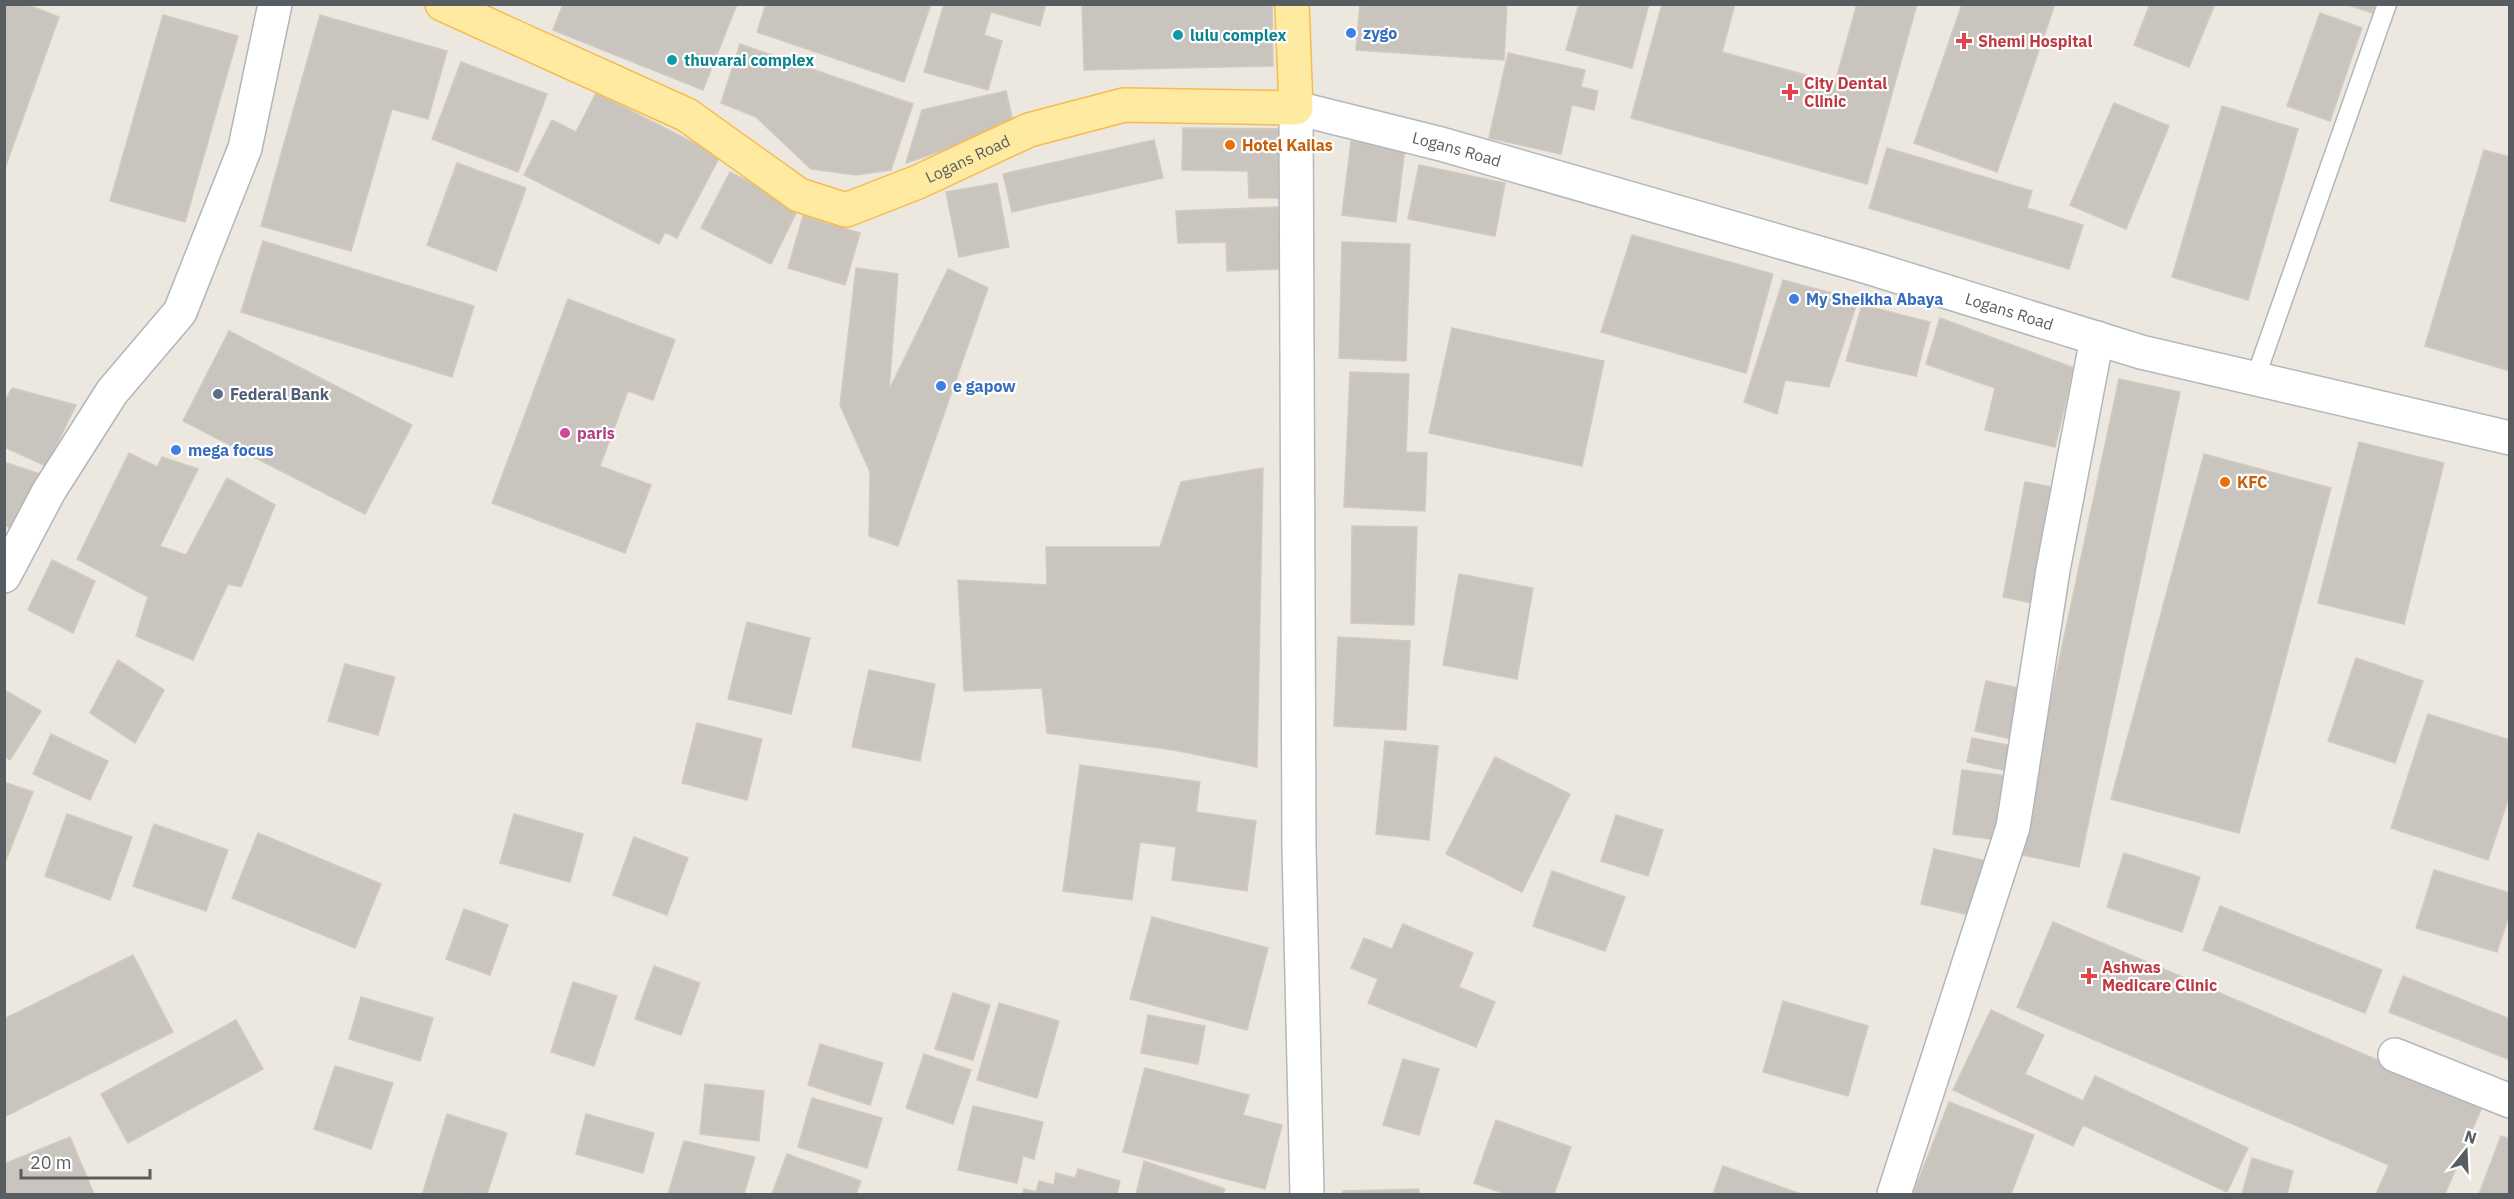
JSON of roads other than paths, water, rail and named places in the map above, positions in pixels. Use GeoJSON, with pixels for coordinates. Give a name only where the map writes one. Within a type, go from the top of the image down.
{"type":"FeatureCollection","features":[{"type":"Feature","properties":{"kind":"main road","name":"Logans Road"},"geometry":{"type":"LineString","coordinates":[[442,4],[687,115],[799,195],[846,210],[918,182],[1029,130],[1124,105],[1296,108]]}},
{"type":"Feature","properties":{"kind":"main road"},"geometry":{"type":"LineString","coordinates":[[1292,4],[1296,108]]}},
{"type":"Feature","properties":{"kind":"street"},"geometry":{"type":"LineString","coordinates":[[4,576],[49,491],[112,392],[180,312],[245,148],[275,4]]}},
{"type":"Feature","properties":{"kind":"street"},"geometry":{"type":"LineString","coordinates":[[1296,108],[1299,848],[1307,1194]]}},
{"type":"Feature","properties":{"kind":"street","name":"Logans Road"},"geometry":{"type":"LineString","coordinates":[[1296,108],[1441,144],[1864,266],[2141,352],[2510,438]]}},
{"type":"Feature","properties":{"kind":"street"},"geometry":{"type":"LineString","coordinates":[[1894,1194],[2013,827],[2053,570],[2097,338]]}},
{"type":"Feature","properties":{"kind":"street"},"geometry":{"type":"LineString","coordinates":[[2395,1055],[2510,1101]]}},
{"type":"Feature","properties":{"kind":"lane"},"geometry":{"type":"LineString","coordinates":[[2255,379],[2386,4]]}},
{"type":"Feature","properties":{"kind":"place","name":"zygo"},"geometry":{"type":"Point","coordinates":[1351,33]}},
{"type":"Feature","properties":{"kind":"place","name":"lulu complex"},"geometry":{"type":"Point","coordinates":[1178,35]}},
{"type":"Feature","properties":{"kind":"place","name":"Shemi Hospital"},"geometry":{"type":"Point","coordinates":[1964,41]}},
{"type":"Feature","properties":{"kind":"place","name":"thuvarai complex"},"geometry":{"type":"Point","coordinates":[672,60]}},
{"type":"Feature","properties":{"kind":"place","name":"City Dental Clinic"},"geometry":{"type":"Point","coordinates":[1790,92]}},
{"type":"Feature","properties":{"kind":"place","name":"Hotel Kailas"},"geometry":{"type":"Point","coordinates":[1230,145]}},
{"type":"Feature","properties":{"kind":"place","name":"My Sheikha Abaya"},"geometry":{"type":"Point","coordinates":[1794,299]}},
{"type":"Feature","properties":{"kind":"place","name":"e gapow"},"geometry":{"type":"Point","coordinates":[941,386]}},
{"type":"Feature","properties":{"kind":"place","name":"Federal Bank"},"geometry":{"type":"Point","coordinates":[218,394]}},
{"type":"Feature","properties":{"kind":"place","name":"paris"},"geometry":{"type":"Point","coordinates":[565,433]}},
{"type":"Feature","properties":{"kind":"place","name":"mega focus"},"geometry":{"type":"Point","coordinates":[176,450]}},
{"type":"Feature","properties":{"kind":"place","name":"KFC"},"geometry":{"type":"Point","coordinates":[2225,482]}},
{"type":"Feature","properties":{"kind":"place","name":"Ashwas Medicare Clinic"},"geometry":{"type":"Point","coordinates":[2089,976]}}]}
